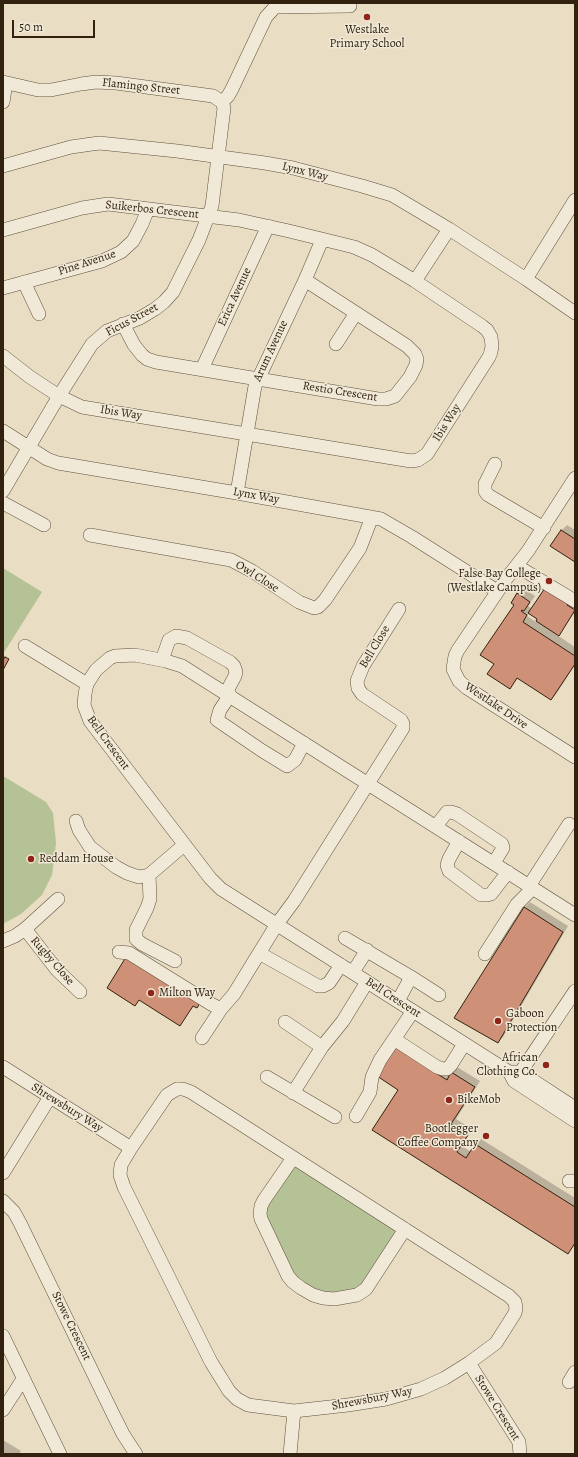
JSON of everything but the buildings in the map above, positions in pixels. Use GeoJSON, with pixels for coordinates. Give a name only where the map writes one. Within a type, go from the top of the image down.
{"type":"FeatureCollection","features":[{"type":"Feature","properties":{"kind":"street"},"geometry":{"type":"LineString","coordinates":[[219,157],[224,113],[222,102],[232,89],[273,5],[350,6]]}},
{"type":"Feature","properties":{"kind":"street","name":"Flamingo Street"},"geometry":{"type":"LineString","coordinates":[[5,83],[38,90],[51,90],[96,82],[116,83],[207,95],[217,98],[222,102]]}},
{"type":"Feature","properties":{"kind":"street"},"geometry":{"type":"LineString","coordinates":[[3,102],[5,83]]}},
{"type":"Feature","properties":{"kind":"street","name":"Lynx Way"},"geometry":{"type":"LineString","coordinates":[[3,166],[71,147],[99,142],[265,163],[293,168],[392,195],[449,229],[575,313]]}},
{"type":"Feature","properties":{"kind":"street","name":"Ficus Street"},"geometry":{"type":"LineString","coordinates":[[3,491],[59,396],[92,344],[107,331],[155,309],[173,292],[199,240],[212,206],[219,157]]}},
{"type":"Feature","properties":{"kind":"street"},"geometry":{"type":"LineString","coordinates":[[526,279],[575,200]]}},
{"type":"Feature","properties":{"kind":"street","name":"Suikerbos Crescent"},"geometry":{"type":"LineString","coordinates":[[3,230],[94,205],[108,204],[208,216]]}},
{"type":"Feature","properties":{"kind":"street","name":"Pine Avenue"},"geometry":{"type":"LineString","coordinates":[[3,288],[102,261],[122,252],[133,240],[148,209]]}},
{"type":"Feature","properties":{"kind":"street","name":"Ibis Way"},"geometry":{"type":"LineString","coordinates":[[59,396],[82,407],[247,433],[403,460],[418,460],[424,456],[435,442],[492,352],[491,336],[487,330],[415,281],[362,250],[268,226],[208,216]]}},
{"type":"Feature","properties":{"kind":"street","name":"Erica Avenue"},"geometry":{"type":"LineString","coordinates":[[202,369],[268,226]]}},
{"type":"Feature","properties":{"kind":"street"},"geometry":{"type":"LineString","coordinates":[[415,281],[449,229]]}},
{"type":"Feature","properties":{"kind":"street","name":"Arum Avenue"},"geometry":{"type":"LineString","coordinates":[[237,493],[253,394],[258,378],[305,280],[322,240]]}},
{"type":"Feature","properties":{"kind":"street","name":"Restio Crescent"},"geometry":{"type":"LineString","coordinates":[[123,324],[138,350],[147,359],[156,362],[378,399],[386,399],[395,396],[410,377],[416,365],[417,359],[415,354],[407,346],[305,280]]}},
{"type":"Feature","properties":{"kind":"street"},"geometry":{"type":"LineString","coordinates":[[24,282],[39,314]]}},
{"type":"Feature","properties":{"kind":"street"},"geometry":{"type":"LineString","coordinates":[[336,344],[356,314]]}},
{"type":"Feature","properties":{"kind":"street"},"geometry":{"type":"LineString","coordinates":[[3,356],[30,377],[59,396]]}},
{"type":"Feature","properties":{"kind":"street","name":"Lynx Way"},"geometry":{"type":"LineString","coordinates":[[3,431],[47,459],[70,466],[237,493],[381,519],[497,591]]}},
{"type":"Feature","properties":{"kind":"street"},"geometry":{"type":"LineString","coordinates":[[495,464],[486,484],[486,491],[488,495],[544,528]]}},
{"type":"Feature","properties":{"kind":"street","name":"Westlake Drive"},"geometry":{"type":"LineString","coordinates":[[575,478],[544,528],[497,591],[458,650],[453,663],[453,669],[458,681],[467,688],[575,757]]}},
{"type":"Feature","properties":{"kind":"street"},"geometry":{"type":"LineString","coordinates":[[3,503],[44,526]]}},
{"type":"Feature","properties":{"kind":"street","name":"Owl Close"},"geometry":{"type":"LineString","coordinates":[[90,535],[231,560],[252,571],[299,602],[314,608],[318,607],[325,600],[360,548],[372,517]]}},
{"type":"Feature","properties":{"kind":"street"},"geometry":{"type":"LineString","coordinates":[[517,566],[575,601]]}},
{"type":"Feature","properties":{"kind":"street","name":"Bell Close"},"geometry":{"type":"LineString","coordinates":[[368,784],[403,728],[403,722],[365,697],[360,691],[357,681],[363,666],[399,609]]}},
{"type":"Feature","properties":{"kind":"street"},"geometry":{"type":"LineString","coordinates":[[162,660],[168,643],[172,637],[180,636],[199,644],[234,666],[236,672],[217,720],[287,766],[295,760],[304,743]]}},
{"type":"Feature","properties":{"kind":"street"},"geometry":{"type":"LineString","coordinates":[[25,646],[87,684]]}},
{"type":"Feature","properties":{"kind":"street","name":"Bell Crescent"},"geometry":{"type":"LineString","coordinates":[[575,915],[182,666],[162,660],[135,655],[115,656],[106,660],[96,670],[87,684],[84,694],[84,705],[90,721],[210,878],[221,889],[464,1044],[515,1075],[575,1108]]}},
{"type":"Feature","properties":{"kind":"street"},"geometry":{"type":"LineString","coordinates":[[202,1038],[221,1009],[234,994],[368,784]]}},
{"type":"Feature","properties":{"kind":"street"},"geometry":{"type":"LineString","coordinates":[[436,826],[447,812],[457,814],[502,844],[503,848],[494,863]]}},
{"type":"Feature","properties":{"kind":"street"},"geometry":{"type":"LineString","coordinates":[[76,821],[83,838],[100,856],[127,874],[139,877],[149,875],[184,844]]}},
{"type":"Feature","properties":{"kind":"street"},"geometry":{"type":"LineString","coordinates":[[486,954],[517,904],[531,887],[570,824]]}},
{"type":"Feature","properties":{"kind":"street"},"geometry":{"type":"LineString","coordinates":[[459,841],[449,859],[447,865],[449,871],[481,895],[492,894],[508,872]]}},
{"type":"Feature","properties":{"kind":"street"},"geometry":{"type":"LineString","coordinates":[[149,875],[150,899],[136,930],[136,939],[142,944],[175,961]]}},
{"type":"Feature","properties":{"kind":"street","name":"Rugby Close"},"geometry":{"type":"LineString","coordinates":[[3,941],[15,936],[25,929],[58,899]]}},
{"type":"Feature","properties":{"kind":"street","name":"Rugby Close"},"geometry":{"type":"LineString","coordinates":[[25,929],[57,970],[80,992]]}},
{"type":"Feature","properties":{"kind":"street"},"geometry":{"type":"LineString","coordinates":[[345,938],[412,977],[439,995]]}},
{"type":"Feature","properties":{"kind":"street"},"geometry":{"type":"LineString","coordinates":[[353,972],[367,950]]}},
{"type":"Feature","properties":{"kind":"street"},"geometry":{"type":"LineString","coordinates":[[119,952],[129,953],[221,1009]]}},
{"type":"Feature","properties":{"kind":"street"},"geometry":{"type":"LineString","coordinates":[[259,953],[318,986],[323,986],[329,983],[341,965]]}},
{"type":"Feature","properties":{"kind":"street"},"geometry":{"type":"LineString","coordinates":[[398,1001],[412,977]]}},
{"type":"Feature","properties":{"kind":"street"},"geometry":{"type":"LineString","coordinates":[[293,1093],[322,1047],[343,1021],[367,982]]}},
{"type":"Feature","properties":{"kind":"street"},"geometry":{"type":"LineString","coordinates":[[515,1075],[575,991]]}},
{"type":"Feature","properties":{"kind":"street"},"geometry":{"type":"LineString","coordinates":[[356,1116],[370,1092],[374,1072],[412,1010]]}},
{"type":"Feature","properties":{"kind":"street"},"geometry":{"type":"LineString","coordinates":[[285,1022],[322,1047]]}},
{"type":"Feature","properties":{"kind":"street"},"geometry":{"type":"LineString","coordinates":[[394,1039],[443,1070],[451,1065],[464,1044]]}},
{"type":"Feature","properties":{"kind":"street","name":"Shrewsbury Way"},"geometry":{"type":"LineString","coordinates":[[3,1067],[131,1148]]}},
{"type":"Feature","properties":{"kind":"street","name":"Bell Crescent"},"geometry":{"type":"LineString","coordinates":[[515,1075],[575,1121]]}},
{"type":"Feature","properties":{"kind":"street"},"geometry":{"type":"LineString","coordinates":[[267,1077],[334,1117]]}},
{"type":"Feature","properties":{"kind":"street","name":"Shrewsbury Way"},"geometry":{"type":"LineString","coordinates":[[179,1089],[191,1092],[293,1158],[509,1296],[515,1302],[515,1313],[496,1343],[445,1378],[410,1393],[386,1399],[294,1411],[268,1409],[242,1402],[229,1391],[210,1362],[121,1180],[120,1175],[122,1165],[131,1148],[167,1095],[174,1090],[179,1089]]}},
{"type":"Feature","properties":{"kind":"street"},"geometry":{"type":"LineString","coordinates":[[3,1173],[50,1098]]}},
{"type":"Feature","properties":{"kind":"street"},"geometry":{"type":"LineString","coordinates":[[293,1158],[264,1200],[261,1206],[260,1214],[288,1276],[301,1288],[313,1295],[323,1298],[334,1299],[357,1296],[366,1289],[405,1229]]}},
{"type":"Feature","properties":{"kind":"street","name":"Stowe Crescent"},"geometry":{"type":"LineString","coordinates":[[3,1201],[14,1212],[123,1434],[136,1454]]}},
{"type":"Feature","properties":{"kind":"street"},"geometry":{"type":"LineString","coordinates":[[3,1336],[60,1454]]}},
{"type":"Feature","properties":{"kind":"street","name":"Stowe Crescent"},"geometry":{"type":"LineString","coordinates":[[469,1362],[519,1442],[520,1454]]}},
{"type":"Feature","properties":{"kind":"street"},"geometry":{"type":"LineString","coordinates":[[3,1410],[23,1379]]}},
{"type":"Feature","properties":{"kind":"street"},"geometry":{"type":"LineString","coordinates":[[290,1454],[294,1411]]}},
{"type":"Feature","properties":{"kind":"green space"},"geometry":{"type":"Polygon","coordinates":[[[3,568],[42,592],[3,654],[3,568]]]}},
{"type":"Feature","properties":{"kind":"green space","name":"Reddam House"},"geometry":{"type":"Polygon","coordinates":[[[3,776],[46,802],[53,813],[56,843],[52,875],[42,895],[21,914],[3,924],[3,776]]]}},
{"type":"Feature","properties":{"kind":"green space"},"geometry":{"type":"Polygon","coordinates":[[[293,1158],[405,1229],[373,1279],[350,1297],[301,1288],[260,1214],[293,1158]]]}},
{"type":"Feature","properties":{"kind":"place","name":"Westlake Primary School"},"geometry":{"type":"Point","coordinates":[367,17]}},
{"type":"Feature","properties":{"kind":"place","name":"False Bay College (Westlake Campus)"},"geometry":{"type":"Point","coordinates":[549,581]}},
{"type":"Feature","properties":{"kind":"place","name":"Reddam House"},"geometry":{"type":"Point","coordinates":[31,859]}},
{"type":"Feature","properties":{"kind":"place","name":"Milton Way"},"geometry":{"type":"Point","coordinates":[151,993]}},
{"type":"Feature","properties":{"kind":"place","name":"Gaboon Protection"},"geometry":{"type":"Point","coordinates":[498,1021]}},
{"type":"Feature","properties":{"kind":"place","name":"African Clothing Co."},"geometry":{"type":"Point","coordinates":[546,1065]}},
{"type":"Feature","properties":{"kind":"place","name":"BikeMob"},"geometry":{"type":"Point","coordinates":[449,1100]}},
{"type":"Feature","properties":{"kind":"place","name":"Bootlegger Coffee Company"},"geometry":{"type":"Point","coordinates":[486,1136]}}]}
